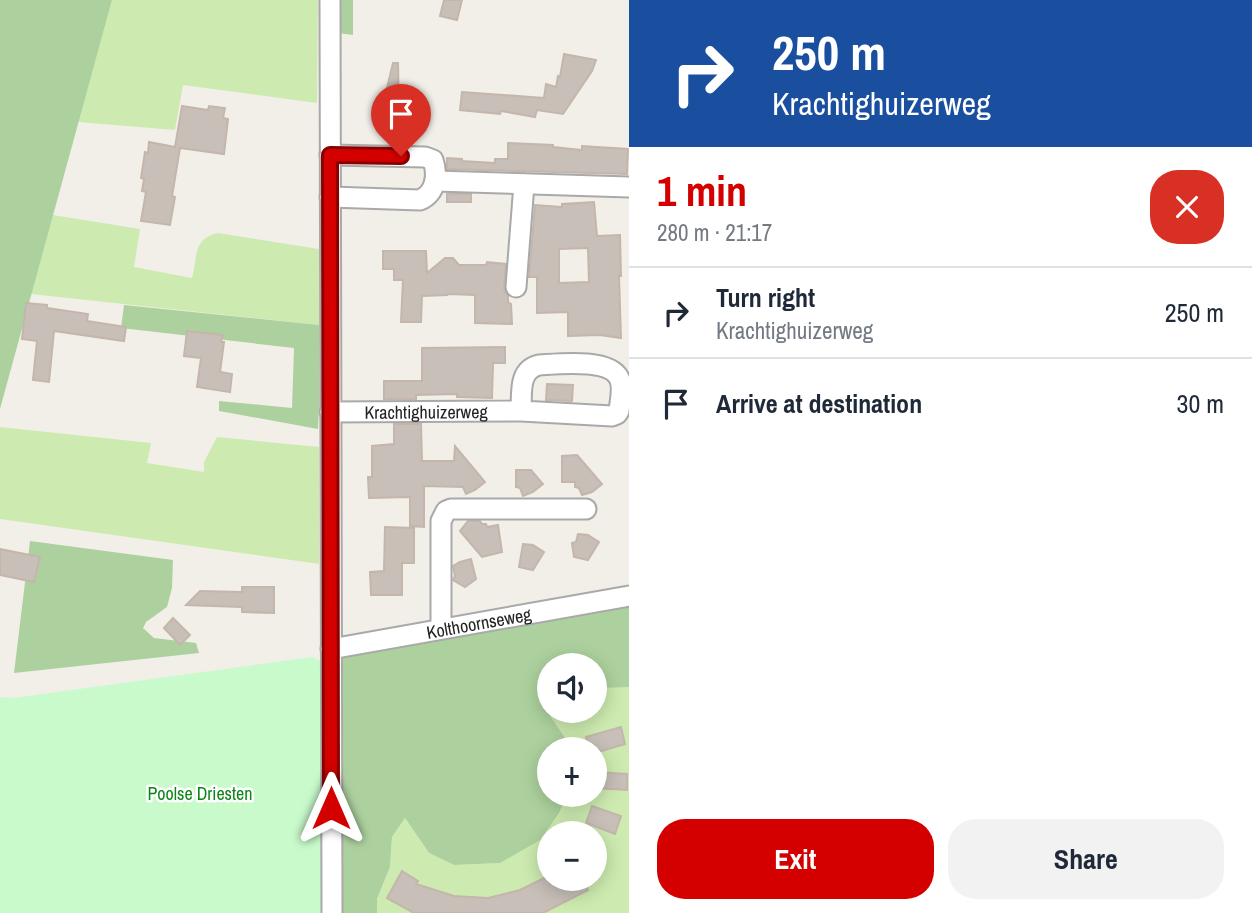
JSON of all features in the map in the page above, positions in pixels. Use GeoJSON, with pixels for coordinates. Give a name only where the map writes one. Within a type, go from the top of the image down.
{"type":"FeatureCollection","features":[{"type":"Feature","properties":{"kind":"street"},"geometry":{"type":"LineString","coordinates":[[330,0],[332,913]]}},
{"type":"Feature","properties":{"kind":"street"},"geometry":{"type":"LineString","coordinates":[[330,155],[430,158],[435,162],[435,181],[425,199],[330,197]]}},
{"type":"Feature","properties":{"kind":"street"},"geometry":{"type":"LineString","coordinates":[[435,181],[629,187]]}},
{"type":"Feature","properties":{"kind":"street"},"geometry":{"type":"LineString","coordinates":[[516,287],[524,184]]}},
{"type":"Feature","properties":{"kind":"street","name":"Krachtighuizerweg"},"geometry":{"type":"LineString","coordinates":[[330,412],[521,411],[615,416],[619,411],[619,378],[615,372],[592,364],[531,367],[522,384],[521,411]]}},
{"type":"Feature","properties":{"kind":"street"},"geometry":{"type":"LineString","coordinates":[[441,628],[441,521],[446,511],[586,509]]}},
{"type":"Feature","properties":{"kind":"street","name":"Kolthoornseweg"},"geometry":{"type":"LineString","coordinates":[[331,649],[629,596]]}},
{"type":"Feature","properties":{"kind":"green space"},"geometry":{"type":"Polygon","coordinates":[[[0,0],[112,0],[0,409],[0,0]]]}},
{"type":"Feature","properties":{"kind":"green space"},"geometry":{"type":"Polygon","coordinates":[[[112,0],[318,0],[317,103],[183,85],[175,130],[78,122],[112,0]]]}},
{"type":"Feature","properties":{"kind":"green space"},"geometry":{"type":"Polygon","coordinates":[[[337,0],[353,0],[353,35],[337,33],[337,0]]]}},
{"type":"Feature","properties":{"kind":"green space"},"geometry":{"type":"Polygon","coordinates":[[[53,215],[140,229],[134,267],[192,278],[200,244],[218,233],[319,249],[319,325],[31,294],[53,215]]]}},
{"type":"Feature","properties":{"kind":"green space"},"geometry":{"type":"Polygon","coordinates":[[[124,305],[319,325],[318,429],[219,411],[219,401],[292,408],[294,348],[121,328],[124,305]]]}},
{"type":"Feature","properties":{"kind":"green space"},"geometry":{"type":"Polygon","coordinates":[[[0,427],[151,443],[147,463],[204,472],[204,462],[217,437],[319,447],[319,564],[0,519],[0,427]]]}},
{"type":"Feature","properties":{"kind":"green space"},"geometry":{"type":"Polygon","coordinates":[[[30,541],[173,560],[172,588],[167,607],[146,622],[143,628],[154,638],[196,643],[199,653],[14,673],[30,541]]]}},
{"type":"Feature","properties":{"kind":"green space"},"geometry":{"type":"Polygon","coordinates":[[[629,600],[629,687],[607,688],[607,653],[537,653],[537,723],[555,723],[565,737],[537,737],[537,807],[562,807],[559,813],[553,821],[537,821],[537,842],[500,863],[454,865],[429,853],[405,818],[392,837],[390,867],[377,899],[377,913],[341,913],[337,651],[517,626],[629,600]]]}},
{"type":"Feature","properties":{"kind":"green space","name":"Poolse Driesten"},"geometry":{"type":"Polygon","coordinates":[[[312,657],[324,663],[323,913],[0,913],[0,697],[13,698],[312,657]]]}},
{"type":"Feature","properties":{"kind":"green space"},"geometry":{"type":"Polygon","coordinates":[[[607,687],[629,687],[629,913],[377,913],[377,900],[390,867],[392,837],[405,818],[429,853],[454,865],[500,863],[537,832],[537,891],[607,891],[607,821],[550,821],[562,807],[607,807],[607,737],[565,737],[555,723],[607,723],[607,687]]]}},
{"type":"Feature","properties":{"kind":"building"},"geometry":{"type":"Polygon","coordinates":[[[444,0],[462,0],[457,20],[440,16],[444,0]]]}},
{"type":"Feature","properties":{"kind":"building"},"geometry":{"type":"Polygon","coordinates":[[[564,54],[596,60],[592,71],[563,114],[537,110],[535,117],[501,111],[500,114],[460,110],[462,92],[544,98],[546,84],[556,87],[564,54]]]}},
{"type":"Feature","properties":{"kind":"building"},"geometry":{"type":"Polygon","coordinates":[[[393,63],[398,63],[399,115],[393,115],[393,125],[380,126],[379,96],[385,96],[393,63]]]}},
{"type":"Feature","properties":{"kind":"building"},"geometry":{"type":"Polygon","coordinates":[[[182,106],[208,110],[209,106],[225,108],[223,118],[228,119],[224,154],[180,148],[170,225],[141,221],[146,192],[142,191],[144,179],[141,178],[145,152],[148,153],[149,142],[175,147],[182,106]]]}},
{"type":"Feature","properties":{"kind":"building"},"geometry":{"type":"Polygon","coordinates":[[[508,143],[553,145],[582,150],[582,146],[628,149],[627,174],[447,169],[447,158],[495,163],[495,159],[508,159],[508,143]]]}},
{"type":"Feature","properties":{"kind":"building"},"geometry":{"type":"Polygon","coordinates":[[[447,194],[471,194],[471,202],[447,202],[447,194]]]}},
{"type":"Feature","properties":{"kind":"building"},"geometry":{"type":"Polygon","coordinates":[[[594,202],[597,236],[620,235],[621,338],[600,335],[568,336],[568,312],[537,313],[537,277],[529,277],[535,205],[562,207],[562,204],[594,202]],[[588,248],[559,249],[559,283],[589,282],[588,248]]]}},
{"type":"Feature","properties":{"kind":"building"},"geometry":{"type":"Polygon","coordinates":[[[383,251],[426,251],[427,273],[445,258],[453,258],[459,265],[486,265],[487,262],[506,264],[504,287],[511,304],[512,324],[475,323],[475,295],[447,294],[422,296],[421,322],[401,322],[403,280],[394,280],[394,269],[383,269],[383,251]]]}},
{"type":"Feature","properties":{"kind":"building"},"geometry":{"type":"Polygon","coordinates":[[[26,303],[88,314],[87,321],[126,327],[124,341],[54,331],[49,382],[33,380],[37,341],[22,339],[26,303]]]}},
{"type":"Feature","properties":{"kind":"building"},"geometry":{"type":"Polygon","coordinates":[[[187,331],[223,335],[220,372],[232,374],[230,392],[197,387],[201,358],[184,356],[187,331]]]}},
{"type":"Feature","properties":{"kind":"building"},"geometry":{"type":"Polygon","coordinates":[[[505,347],[505,363],[493,363],[492,398],[457,397],[457,394],[416,395],[416,399],[384,399],[384,381],[422,381],[422,348],[505,347]]]}},
{"type":"Feature","properties":{"kind":"building"},"geometry":{"type":"Polygon","coordinates":[[[547,384],[573,385],[572,401],[546,400],[547,384]]]}},
{"type":"Feature","properties":{"kind":"building"},"geometry":{"type":"Polygon","coordinates":[[[394,424],[421,424],[422,461],[454,461],[455,446],[485,482],[466,494],[463,487],[424,486],[424,527],[410,526],[410,497],[369,498],[368,477],[372,477],[372,446],[394,444],[394,424]]]}},
{"type":"Feature","properties":{"kind":"building"},"geometry":{"type":"Polygon","coordinates":[[[577,455],[602,484],[592,492],[582,495],[579,488],[575,487],[575,482],[562,482],[562,456],[577,455]]]}},
{"type":"Feature","properties":{"kind":"building"},"geometry":{"type":"Polygon","coordinates":[[[516,470],[531,470],[543,484],[523,496],[520,488],[516,487],[516,470]]]}},
{"type":"Feature","properties":{"kind":"building"},"geometry":{"type":"Polygon","coordinates":[[[468,521],[480,521],[487,527],[498,525],[502,552],[482,557],[460,531],[468,521]]]}},
{"type":"Feature","properties":{"kind":"building"},"geometry":{"type":"Polygon","coordinates":[[[385,527],[414,528],[414,563],[402,563],[402,595],[371,595],[370,572],[384,571],[385,527]]]}},
{"type":"Feature","properties":{"kind":"building"},"geometry":{"type":"Polygon","coordinates":[[[578,534],[588,535],[599,542],[588,560],[574,557],[572,543],[576,542],[578,534]]]}},
{"type":"Feature","properties":{"kind":"building"},"geometry":{"type":"Polygon","coordinates":[[[523,544],[533,545],[544,552],[533,570],[519,567],[523,544]]]}},
{"type":"Feature","properties":{"kind":"building"},"geometry":{"type":"Polygon","coordinates":[[[0,549],[40,557],[34,582],[0,575],[0,549]]]}},
{"type":"Feature","properties":{"kind":"building"},"geometry":{"type":"Polygon","coordinates":[[[471,559],[476,579],[465,587],[453,580],[453,566],[471,559]]]}},
{"type":"Feature","properties":{"kind":"building"},"geometry":{"type":"Polygon","coordinates":[[[242,587],[274,587],[274,613],[242,612],[242,607],[186,605],[200,591],[242,592],[242,587]]]}},
{"type":"Feature","properties":{"kind":"building"},"geometry":{"type":"Polygon","coordinates":[[[173,618],[190,635],[180,645],[164,628],[173,618]]]}},
{"type":"Feature","properties":{"kind":"building"},"geometry":{"type":"Polygon","coordinates":[[[621,727],[625,744],[607,749],[607,737],[586,737],[621,727]]]}},
{"type":"Feature","properties":{"kind":"building"},"geometry":{"type":"Polygon","coordinates":[[[607,773],[627,774],[627,790],[607,789],[607,773]]]}},
{"type":"Feature","properties":{"kind":"building"},"geometry":{"type":"Polygon","coordinates":[[[592,807],[621,816],[615,834],[607,831],[607,821],[587,821],[592,807]]]}},
{"type":"Feature","properties":{"kind":"building"},"geometry":{"type":"Polygon","coordinates":[[[402,871],[418,881],[416,884],[454,896],[488,898],[520,890],[537,882],[537,891],[586,891],[543,913],[414,913],[387,898],[402,871]]]}},
{"type":"Feature","properties":{"kind":"route"},"geometry":{"type":"LineString","coordinates":[[331,808],[330,155],[401,156]]}}]}
